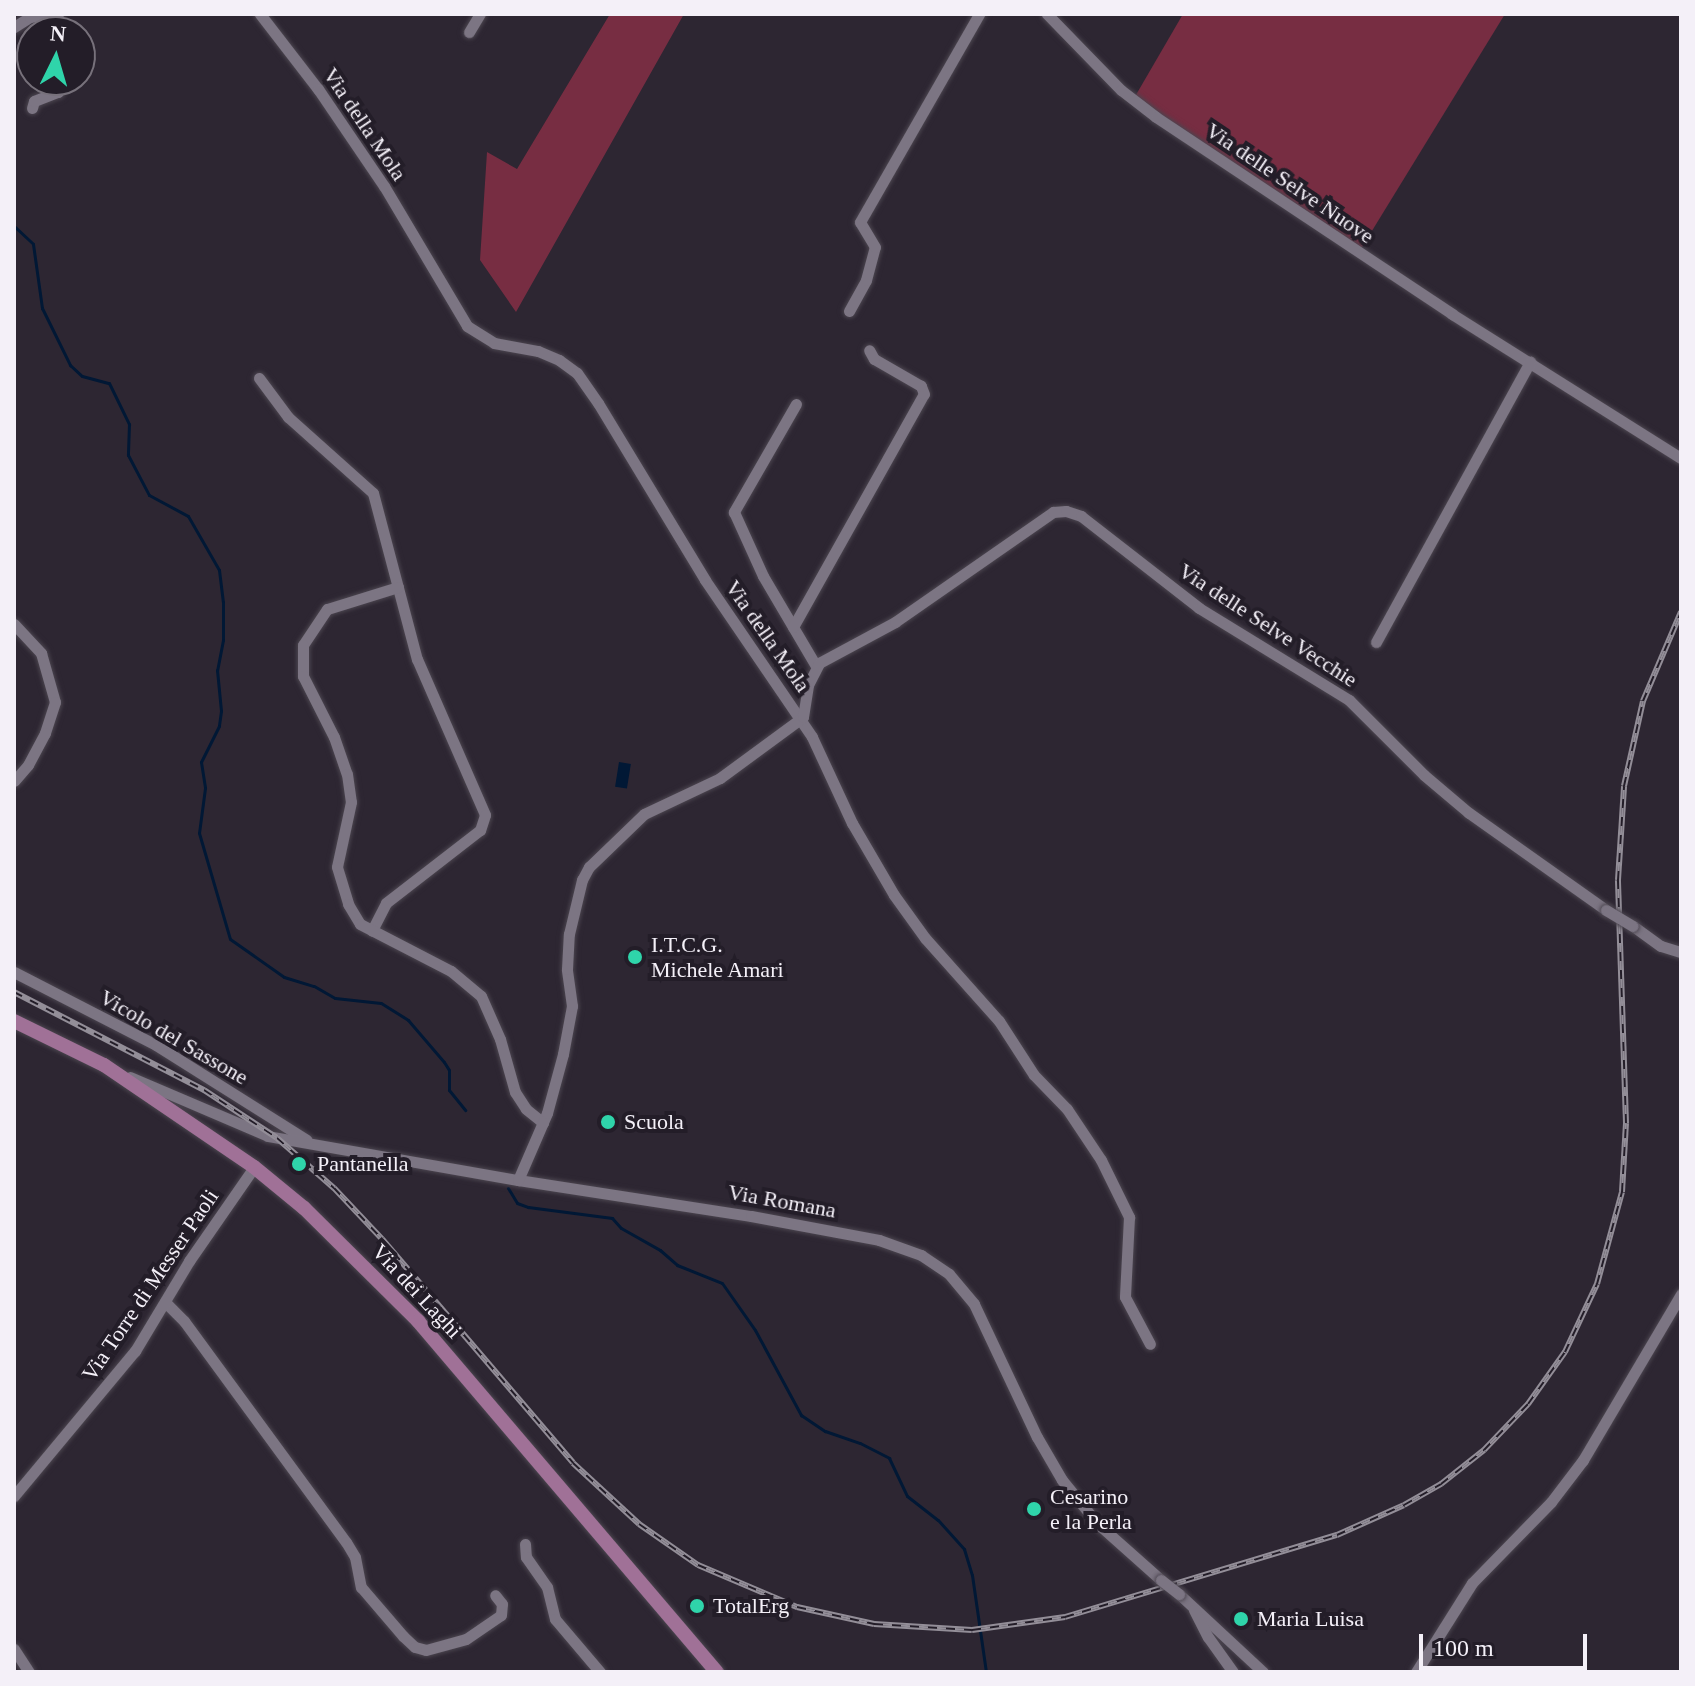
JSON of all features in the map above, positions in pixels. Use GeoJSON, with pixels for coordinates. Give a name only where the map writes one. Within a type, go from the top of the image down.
{"type":"FeatureCollection","features":[{"type":"Feature","properties":{"kind":"main road","name":"Via dei Laghi"},"geometry":{"type":"LineString","coordinates":[[14,1021],[104,1065],[254,1167],[304,1208],[412,1314],[717,1672]]}},
{"type":"Feature","properties":{"kind":"street"},"geometry":{"type":"LineString","coordinates":[[14,27],[30,17],[47,14]]}},
{"type":"Feature","properties":{"kind":"street","name":"Via della Mola"},"geometry":{"type":"LineString","coordinates":[[260,14],[384,186],[467,326],[494,343],[555,357],[577,373],[705,580],[801,719],[827,763],[852,823],[911,921],[999,1021],[1034,1075],[1067,1109],[1101,1160],[1129,1217],[1125,1297],[1150,1344]]}},
{"type":"Feature","properties":{"kind":"street"},"geometry":{"type":"LineString","coordinates":[[469,32],[480,14]]}},
{"type":"Feature","properties":{"kind":"street"},"geometry":{"type":"LineString","coordinates":[[849,311],[866,280],[875,247],[860,222],[979,14]]}},
{"type":"Feature","properties":{"kind":"street","name":"Via delle Selve Nuove"},"geometry":{"type":"LineString","coordinates":[[1047,14],[1133,100],[1452,314],[1681,458]]}},
{"type":"Feature","properties":{"kind":"street"},"geometry":{"type":"LineString","coordinates":[[32,108],[34,101],[47,96]]}},
{"type":"Feature","properties":{"kind":"street"},"geometry":{"type":"LineString","coordinates":[[793,627],[924,394],[921,386],[874,359],[869,350]]}},
{"type":"Feature","properties":{"kind":"street"},"geometry":{"type":"LineString","coordinates":[[1376,642],[1530,362]]}},
{"type":"Feature","properties":{"kind":"street"},"geometry":{"type":"LineString","coordinates":[[259,378],[288,417],[372,492],[422,674],[485,819],[480,830],[386,903],[372,931]]}},
{"type":"Feature","properties":{"kind":"street"},"geometry":{"type":"LineString","coordinates":[[518,1180],[543,1123],[572,1010],[568,949],[586,872],[644,814],[715,781],[801,719],[806,712],[808,685],[816,666],[763,576],[734,512],[796,404]]}},
{"type":"Feature","properties":{"kind":"street","name":"Via delle Selve Vecchie"},"geometry":{"type":"LineString","coordinates":[[816,666],[895,622],[1041,518],[1069,512],[1087,521],[1211,616],[1309,672],[1353,703],[1412,765],[1469,813],[1606,910],[1661,946],[1681,952]]}},
{"type":"Feature","properties":{"kind":"street"},"geometry":{"type":"LineString","coordinates":[[398,587],[327,609],[303,645],[301,659],[307,686],[334,737],[347,774],[351,802],[337,867],[348,904],[360,924],[443,967],[478,992],[500,1039],[515,1092],[526,1109],[543,1123]]}},
{"type":"Feature","properties":{"kind":"street"},"geometry":{"type":"LineString","coordinates":[[14,624],[41,653],[55,709],[28,765],[14,781]]}},
{"type":"Feature","properties":{"kind":"street","name":"Vicolo del Sassone"},"geometry":{"type":"LineString","coordinates":[[14,972],[156,1045],[311,1143]]}},
{"type":"Feature","properties":{"kind":"street","name":"Via Romana"},"geometry":{"type":"LineString","coordinates":[[104,1065],[248,1129],[518,1180],[677,1203],[867,1237],[891,1243],[936,1263],[958,1284],[977,1309],[1037,1437],[1062,1480],[1098,1524],[1263,1672]]}},
{"type":"Feature","properties":{"kind":"street","name":"Via Torre di Messer Paoli"},"geometry":{"type":"LineString","coordinates":[[14,1496],[110,1385],[189,1261],[254,1167]]}},
{"type":"Feature","properties":{"kind":"street"},"geometry":{"type":"LineString","coordinates":[[1416,1672],[1472,1583],[1551,1502],[1583,1460],[1681,1294]]}},
{"type":"Feature","properties":{"kind":"street"},"geometry":{"type":"LineString","coordinates":[[165,1302],[184,1321],[346,1542],[355,1557],[361,1587],[415,1647],[426,1650],[466,1639],[501,1615],[502,1604],[495,1595]]}},
{"type":"Feature","properties":{"kind":"street"},"geometry":{"type":"LineString","coordinates":[[525,1544],[526,1557],[547,1587],[555,1619],[600,1672]]}},
{"type":"Feature","properties":{"kind":"street"},"geometry":{"type":"LineString","coordinates":[[1192,1606],[1208,1637],[1233,1672]]}},
{"type":"Feature","properties":{"kind":"street"},"geometry":{"type":"LineString","coordinates":[[14,1649],[29,1672]]}},
{"type":"Feature","properties":{"kind":"shaded area"},"geometry":{"type":"Polygon","coordinates":[[[610,14],[684,14],[516,312],[480,260],[487,152],[517,169],[610,14]]]}},
{"type":"Feature","properties":{"kind":"shaded area"},"geometry":{"type":"Polygon","coordinates":[[[1183,14],[1505,14],[1359,252],[1133,100],[1183,14]]]}},
{"type":"Feature","properties":{"kind":"water"},"geometry":{"type":"Polygon","coordinates":[[[619,762],[631,764],[627,789],[615,787],[619,762]]]}},
{"type":"Feature","properties":{"kind":"waterway"},"geometry":{"type":"LineString","coordinates":[[14,226],[33,244],[42,308],[70,365],[82,376],[109,383],[129,424],[128,455],[149,495],[188,516],[219,570],[223,602],[223,640],[217,670],[221,711],[219,726],[201,762],[205,788],[199,833],[230,939],[284,977],[314,986],[335,998],[381,1003],[408,1020],[444,1062],[449,1070],[449,1090],[465,1110]]}},
{"type":"Feature","properties":{"kind":"waterway"},"geometry":{"type":"LineString","coordinates":[[508,1188],[517,1203],[528,1207],[612,1218],[621,1228],[660,1250],[677,1265],[722,1283],[755,1330],[801,1415],[825,1431],[860,1443],[889,1458],[907,1496],[938,1520],[964,1549],[972,1575],[986,1672]]}},
{"type":"Feature","properties":{"kind":"railway"},"geometry":{"type":"LineString","coordinates":[[14,992],[204,1090],[277,1138],[334,1188],[382,1239],[573,1463],[639,1524],[698,1565],[797,1607],[874,1624],[972,1630],[1065,1617],[1337,1535],[1404,1505],[1441,1484],[1484,1450],[1528,1404],[1565,1352],[1597,1284],[1622,1192],[1626,1123],[1618,880],[1624,786],[1643,701],[1681,612]]}},
{"type":"Feature","properties":{"kind":"place","name":"I.T.C.G. Michele Amari"},"geometry":{"type":"Point","coordinates":[635,957]}},
{"type":"Feature","properties":{"kind":"place","name":"Scuola"},"geometry":{"type":"Point","coordinates":[608,1122]}},
{"type":"Feature","properties":{"kind":"place","name":"Pantanella"},"geometry":{"type":"Point","coordinates":[299,1164]}},
{"type":"Feature","properties":{"kind":"place","name":"Cesarino e la Perla"},"geometry":{"type":"Point","coordinates":[1034,1509]}},
{"type":"Feature","properties":{"kind":"place","name":"TotalErg"},"geometry":{"type":"Point","coordinates":[697,1606]}},
{"type":"Feature","properties":{"kind":"place","name":"Maria Luisa"},"geometry":{"type":"Point","coordinates":[1241,1619]}}]}
